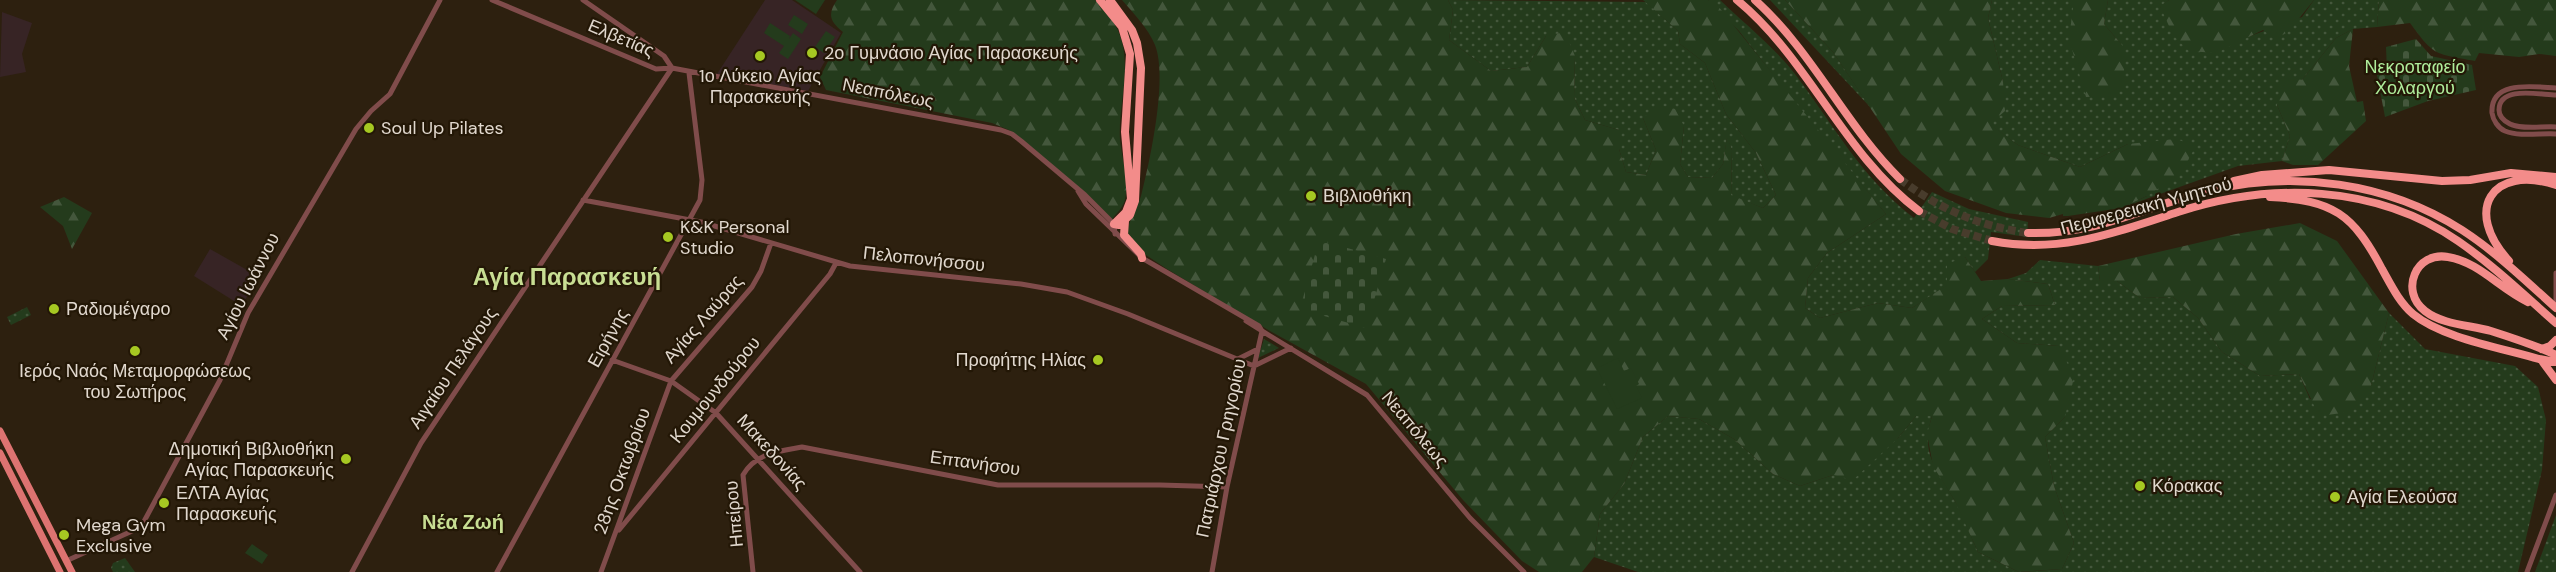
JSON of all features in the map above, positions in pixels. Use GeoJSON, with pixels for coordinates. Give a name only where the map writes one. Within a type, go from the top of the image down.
{"type":"FeatureCollection","features":[{"type":"Feature","properties":{"kind":"highway"},"geometry":{"type":"LineString","coordinates":[[1100,0],[1122,27],[1130,54],[1125,132],[1131,199],[1126,212],[1114,224]]}},
{"type":"Feature","properties":{"kind":"highway"},"geometry":{"type":"LineString","coordinates":[[1110,0],[1132,30],[1137,43],[1141,68],[1135,201],[1125,221],[1124,235],[1142,258]]}},
{"type":"Feature","properties":{"kind":"highway"},"geometry":{"type":"LineString","coordinates":[[1737,0],[1764,23],[1788,51],[1868,164],[1889,187],[1919,211]]}},
{"type":"Feature","properties":{"kind":"highway"},"geometry":{"type":"LineString","coordinates":[[1755,0],[1794,41],[1864,138],[1900,179]]}},
{"type":"Feature","properties":{"kind":"highway"},"geometry":{"type":"LineString","coordinates":[[2208,191],[2241,179],[2302,171],[2349,171],[2442,181],[2470,180],[2511,173],[2556,177]]}},
{"type":"Feature","properties":{"kind":"highway","name":"Περιφερειακή Υμηττού"},"geometry":{"type":"LineString","coordinates":[[2028,232],[2057,233],[2091,229],[2208,191],[2242,184],[2288,180],[2341,184],[2392,196],[2428,211],[2463,230],[2556,307]]}},
{"type":"Feature","properties":{"kind":"highway"},"geometry":{"type":"LineString","coordinates":[[2534,289],[2492,240],[2486,224],[2485,208],[2492,194],[2507,184],[2527,181],[2556,185]]}},
{"type":"Feature","properties":{"kind":"highway","name":"Περιφερειακή Υμηττού"},"geometry":{"type":"LineString","coordinates":[[1992,241],[2042,247],[2072,244],[2239,196],[2305,192],[2361,200],[2425,222],[2457,240],[2493,267],[2556,323]]}},
{"type":"Feature","properties":{"kind":"highway"},"geometry":{"type":"LineString","coordinates":[[2239,196],[2299,199],[2331,209],[2349,221],[2361,234],[2396,295],[2423,321],[2447,332],[2538,359],[2556,362]]}},
{"type":"Feature","properties":{"kind":"highway"},"geometry":{"type":"LineString","coordinates":[[1114,224],[1119,225],[1125,221]]}},
{"type":"Feature","properties":{"kind":"highway"},"geometry":{"type":"LineString","coordinates":[[2537,306],[2520,298],[2473,266],[2447,256],[2425,261],[2418,267],[2412,280],[2415,301],[2431,315],[2490,331],[2556,355]]}},
{"type":"Feature","properties":{"kind":"highway"},"geometry":{"type":"LineString","coordinates":[[2542,349],[2550,346],[2556,340]]}},
{"type":"Feature","properties":{"kind":"highway"},"geometry":{"type":"LineString","coordinates":[[2538,359],[2547,365],[2556,380]]}},
{"type":"Feature","properties":{"kind":"main road"},"geometry":{"type":"LineString","coordinates":[[0,431],[72,572]]}},
{"type":"Feature","properties":{"kind":"main road"},"geometry":{"type":"LineString","coordinates":[[0,453],[60,572]]}},
{"type":"Feature","properties":{"kind":"street","name":"Αγίου Ιωάννου"},"geometry":{"type":"LineString","coordinates":[[66,561],[141,526],[220,380],[245,317],[278,257],[356,129],[390,94],[440,0]]}},
{"type":"Feature","properties":{"kind":"street","name":"Ελβετίας"},"geometry":{"type":"LineString","coordinates":[[492,0],[656,69],[672,69]]}},
{"type":"Feature","properties":{"kind":"street"},"geometry":{"type":"LineString","coordinates":[[583,0],[664,56],[672,69]]}},
{"type":"Feature","properties":{"kind":"street","name":"Νεαπόλεως"},"geometry":{"type":"LineString","coordinates":[[672,69],[1001,130],[1015,137],[1078,191],[1081,198],[1115,234],[1142,258],[1339,377],[1371,399],[1470,518],[1524,572]]}},
{"type":"Feature","properties":{"kind":"street","name":"Αιγαίου Πελάγους"},"geometry":{"type":"LineString","coordinates":[[352,572],[421,443],[672,69]]}},
{"type":"Feature","properties":{"kind":"street","name":"Ειρήνης"},"geometry":{"type":"LineString","coordinates":[[497,572],[702,195],[689,73]]}},
{"type":"Feature","properties":{"kind":"street"},"geometry":{"type":"LineString","coordinates":[[2556,88],[2508,88],[2498,95],[2492,112],[2497,123],[2505,131],[2556,134]]}},
{"type":"Feature","properties":{"kind":"street"},"geometry":{"type":"LineString","coordinates":[[2556,95],[2524,93],[2509,95],[2502,101],[2499,110],[2502,118],[2514,126],[2556,127]]}},
{"type":"Feature","properties":{"kind":"street"},"geometry":{"type":"LineString","coordinates":[[1078,191],[1114,224],[1115,234]]}},
{"type":"Feature","properties":{"kind":"street","name":"Πελοπονήσσου"},"geometry":{"type":"LineString","coordinates":[[583,200],[690,220],[836,263],[881,270],[1021,284],[1067,292],[1128,314],[1254,366]]}},
{"type":"Feature","properties":{"kind":"street","name":"Αγίας Λαύρας"},"geometry":{"type":"LineString","coordinates":[[671,381],[752,287],[761,271],[771,243]]}},
{"type":"Feature","properties":{"kind":"street","name":"Κουμουνδούρου"},"geometry":{"type":"LineString","coordinates":[[616,534],[830,274],[836,263]]}},
{"type":"Feature","properties":{"kind":"street"},"geometry":{"type":"LineString","coordinates":[[2556,273],[2556,307]]}},
{"type":"Feature","properties":{"kind":"street","name":"Πατριάρχου Γρηγορίου"},"geometry":{"type":"LineString","coordinates":[[1212,572],[1227,487],[1262,331]]}},
{"type":"Feature","properties":{"kind":"street"},"geometry":{"type":"LineString","coordinates":[[1254,366],[1291,348]]}},
{"type":"Feature","properties":{"kind":"street"},"geometry":{"type":"LineString","coordinates":[[1238,359],[1258,349]]}},
{"type":"Feature","properties":{"kind":"street","name":"Μακεδονίας"},"geometry":{"type":"LineString","coordinates":[[612,360],[671,381],[716,413],[860,572]]}},
{"type":"Feature","properties":{"kind":"street","name":"28ης Οκτωβρίου"},"geometry":{"type":"LineString","coordinates":[[601,572],[671,381]]}},
{"type":"Feature","properties":{"kind":"street","name":"Επτανήσου"},"geometry":{"type":"LineString","coordinates":[[759,458],[775,452],[802,447],[998,485],[1160,484],[1227,487]]}},
{"type":"Feature","properties":{"kind":"street","name":"Ηπείρου"},"geometry":{"type":"LineString","coordinates":[[753,572],[742,481],[744,472],[759,458]]}},
{"type":"Feature","properties":{"kind":"street"},"geometry":{"type":"LineString","coordinates":[[2527,572],[2556,490]]}},
{"type":"Feature","properties":{"kind":"shaded area"},"geometry":{"type":"Polygon","coordinates":[[[765,0],[792,0],[841,33],[808,91],[717,74],[765,0]]]}},
{"type":"Feature","properties":{"kind":"shaded area"},"geometry":{"type":"Polygon","coordinates":[[[2,12],[32,23],[22,54],[26,72],[0,77],[2,12]]]}},
{"type":"Feature","properties":{"kind":"shaded area"},"geometry":{"type":"Polygon","coordinates":[[[210,249],[258,276],[242,306],[194,276],[210,249]]]}},
{"type":"Feature","properties":{"kind":"green space"},"geometry":{"type":"Polygon","coordinates":[[[795,0],[825,0],[816,14],[795,0]]]}},
{"type":"Feature","properties":{"kind":"green space"},"geometry":{"type":"Polygon","coordinates":[[[837,0],[1095,0],[1115,24],[1124,54],[1120,140],[1126,193],[1120,210],[1112,219],[1009,130],[992,123],[826,90],[820,77],[843,32],[831,18],[837,0]]]}},
{"type":"Feature","properties":{"kind":"green space"},"geometry":{"type":"Polygon","coordinates":[[[1122,0],[1448,0],[1453,10],[1449,40],[1491,71],[1527,67],[1546,36],[1565,32],[1575,56],[1574,97],[1585,120],[1619,130],[1619,149],[1626,172],[1646,175],[1656,150],[1643,118],[1659,105],[1675,109],[1684,126],[1680,164],[1688,177],[1712,178],[1723,164],[1727,136],[1732,150],[1731,195],[1763,208],[1776,195],[1756,153],[1726,114],[1705,63],[1680,44],[1678,31],[1643,0],[1708,0],[1718,6],[1886,214],[1827,253],[1808,278],[1805,308],[1820,318],[1878,303],[1912,308],[1947,285],[1947,264],[1965,257],[1981,281],[2008,279],[2048,284],[2055,305],[2002,306],[1982,319],[2017,343],[2059,346],[2074,377],[2065,417],[2045,437],[2054,486],[2074,543],[2062,569],[2019,572],[1978,552],[1955,501],[1933,466],[1927,434],[1932,416],[1916,416],[1898,438],[1853,480],[1833,475],[1800,486],[1773,474],[1734,439],[1699,419],[1668,416],[1643,437],[1624,484],[1600,514],[1594,557],[1582,572],[1539,572],[1522,561],[1463,500],[1366,384],[1270,331],[1167,269],[1143,253],[1127,235],[1141,196],[1149,162],[1160,78],[1155,45],[1149,33],[1122,0]]]}},
{"type":"Feature","properties":{"kind":"green space"},"geometry":{"type":"Polygon","coordinates":[[[1448,0],[1646,2],[1678,31],[1680,44],[1705,63],[1726,114],[1756,153],[1776,195],[1763,208],[1731,196],[1732,150],[1727,138],[1723,164],[1712,178],[1688,177],[1680,164],[1684,126],[1643,118],[1656,150],[1646,175],[1626,172],[1619,149],[1619,130],[1585,120],[1574,97],[1575,56],[1546,36],[1527,67],[1491,71],[1449,40],[1453,10],[1448,0]]]}},
{"type":"Feature","properties":{"kind":"green space"},"geometry":{"type":"Polygon","coordinates":[[[1708,0],[1720,0],[1778,54],[1863,168],[1895,202],[1914,218],[1932,192],[1969,209],[2028,222],[2027,237],[1991,232],[1988,259],[1975,272],[1965,257],[1948,285],[1912,308],[1878,303],[1820,318],[1805,308],[1808,278],[1827,253],[1886,214],[1739,31],[1708,0]]]}},
{"type":"Feature","properties":{"kind":"green space"},"geometry":{"type":"Polygon","coordinates":[[[1770,0],[1785,0],[1833,52],[1870,107],[1770,0]]]}},
{"type":"Feature","properties":{"kind":"green space"},"geometry":{"type":"Polygon","coordinates":[[[1785,0],[1992,0],[1988,18],[2003,82],[2005,111],[1990,124],[2018,145],[2080,167],[2128,144],[2176,139],[2196,146],[2180,174],[2147,196],[2121,208],[2068,216],[2063,216],[2063,214],[2049,218],[2006,213],[1945,191],[1901,154],[1833,52],[1785,0]]]}},
{"type":"Feature","properties":{"kind":"green space"},"geometry":{"type":"Polygon","coordinates":[[[1992,0],[2074,0],[2122,45],[2104,24],[2108,0],[2169,0],[2160,7],[2242,39],[2302,17],[2314,0],[2379,0],[2377,27],[2353,29],[2336,38],[2302,80],[2277,105],[2290,136],[2282,161],[2238,166],[2121,208],[2147,196],[2128,144],[2080,167],[2018,145],[1989,124],[2003,82],[1988,18],[1992,0]]]}},
{"type":"Feature","properties":{"kind":"green space"},"geometry":{"type":"Polygon","coordinates":[[[2074,0],[2108,0],[2104,24],[2122,45],[2125,81],[2110,96],[2086,97],[2069,39],[2074,0]]]}},
{"type":"Feature","properties":{"kind":"green space"},"geometry":{"type":"Polygon","coordinates":[[[2169,0],[2314,0],[2288,32],[2275,39],[2263,30],[2216,53],[2189,51],[2173,35],[2160,6],[2169,0]]]}},
{"type":"Feature","properties":{"kind":"green space"},"geometry":{"type":"Polygon","coordinates":[[[2379,0],[2556,0],[2556,56],[2539,54],[2519,57],[2479,53],[2475,61],[2436,52],[2410,23],[2377,27],[2379,0]]]}},
{"type":"Feature","properties":{"kind":"green space"},"geometry":{"type":"Polygon","coordinates":[[[794,15],[808,24],[802,34],[788,25],[794,15]]]}},
{"type":"Feature","properties":{"kind":"green space"},"geometry":{"type":"Polygon","coordinates":[[[770,23],[790,36],[789,39],[793,33],[801,39],[788,59],[779,53],[784,46],[764,33],[770,23]]]}},
{"type":"Feature","properties":{"kind":"green space"},"geometry":{"type":"Polygon","coordinates":[[[2353,29],[2349,66],[2357,102],[2363,101],[2366,121],[2318,165],[2293,165],[2282,161],[2290,136],[2277,105],[2283,77],[2302,80],[2336,38],[2353,29]]]}},
{"type":"Feature","properties":{"kind":"green space"},"geometry":{"type":"Polygon","coordinates":[[[826,31],[835,37],[824,53],[815,47],[826,31]]]}},
{"type":"Feature","properties":{"kind":"green space","name":"Νεκροταφείο Χολαργού"},"geometry":{"type":"Polygon","coordinates":[[[2416,39],[2431,56],[2472,65],[2476,90],[2428,101],[2385,117],[2377,75],[2387,71],[2386,47],[2416,39]]]}},
{"type":"Feature","properties":{"kind":"green space"},"geometry":{"type":"Polygon","coordinates":[[[64,197],[92,213],[72,249],[63,226],[40,207],[64,197]]]}},
{"type":"Feature","properties":{"kind":"green space"},"geometry":{"type":"Polygon","coordinates":[[[2300,223],[2337,241],[2389,313],[2371,386],[2350,412],[2319,416],[2299,374],[2260,376],[2222,352],[2198,318],[2173,297],[2140,298],[2117,281],[2100,281],[2098,266],[2236,234],[2300,223]]]}},
{"type":"Feature","properties":{"kind":"green space"},"geometry":{"type":"Polygon","coordinates":[[[1319,240],[1386,259],[1366,328],[1300,309],[1319,240]]]}},
{"type":"Feature","properties":{"kind":"green space"},"geometry":{"type":"Polygon","coordinates":[[[2040,260],[2098,266],[2100,281],[2117,281],[2140,298],[2173,297],[2198,318],[2222,352],[2260,376],[2299,374],[2310,399],[2371,386],[2389,313],[2425,349],[2515,366],[2538,387],[2546,420],[2542,470],[2518,572],[2022,572],[2062,569],[2074,543],[2054,486],[2045,437],[2065,417],[2059,346],[2017,343],[1982,319],[2002,306],[2055,305],[2048,284],[2008,279],[2026,273],[2040,260]]]}},
{"type":"Feature","properties":{"kind":"green space"},"geometry":{"type":"Polygon","coordinates":[[[27,307],[31,315],[11,325],[7,317],[27,307]]]}},
{"type":"Feature","properties":{"kind":"green space"},"geometry":{"type":"Polygon","coordinates":[[[1264,339],[1279,348],[1258,358],[1264,339]]]}},
{"type":"Feature","properties":{"kind":"green space"},"geometry":{"type":"Polygon","coordinates":[[[1618,358],[1624,371],[1631,368],[1639,384],[1636,386],[1642,398],[1617,409],[1597,368],[1618,358]]]}},
{"type":"Feature","properties":{"kind":"green space"},"geometry":{"type":"Polygon","coordinates":[[[1668,416],[1699,419],[1734,439],[1773,474],[1800,486],[1833,475],[1898,438],[1916,416],[1932,416],[1928,441],[1932,461],[1958,507],[1978,552],[2019,572],[1638,572],[1594,557],[1600,514],[1624,484],[1643,437],[1668,416]]]}},
{"type":"Feature","properties":{"kind":"green space"},"geometry":{"type":"Polygon","coordinates":[[[2556,515],[2556,572],[2535,572],[2556,515]]]}},
{"type":"Feature","properties":{"kind":"green space"},"geometry":{"type":"Polygon","coordinates":[[[252,544],[268,555],[262,564],[245,553],[252,544]]]}},
{"type":"Feature","properties":{"kind":"green space"},"geometry":{"type":"Polygon","coordinates":[[[125,558],[135,572],[113,572],[111,568],[113,563],[125,558]]]}},
{"type":"Feature","properties":{"kind":"tunnel"},"geometry":{"type":"LineString","coordinates":[[1900,179],[1960,215],[1993,226],[2028,233]]}},
{"type":"Feature","properties":{"kind":"tunnel"},"geometry":{"type":"LineString","coordinates":[[1919,211],[1952,229],[1992,241]]}},
{"type":"Feature","properties":{"kind":"place","name":"2ο Γυμνάσιο Αγίας Παρασκευής"},"geometry":{"type":"Point","coordinates":[812,53]}},
{"type":"Feature","properties":{"kind":"place","name":"1ο Λύκειο Αγίας Παρασκευής"},"geometry":{"type":"Point","coordinates":[760,56]}},
{"type":"Feature","properties":{"kind":"place","name":"Soul Up Pilates"},"geometry":{"type":"Point","coordinates":[369,128]}},
{"type":"Feature","properties":{"kind":"place","name":"Βιβλιοθήκη"},"geometry":{"type":"Point","coordinates":[1311,196]}},
{"type":"Feature","properties":{"kind":"place","name":"K&K Personal Studio"},"geometry":{"type":"Point","coordinates":[668,237]}},
{"type":"Feature","properties":{"kind":"place","name":"Ραδιομέγαρο"},"geometry":{"type":"Point","coordinates":[54,309]}},
{"type":"Feature","properties":{"kind":"place","name":"Ιερός Ναός Μεταμορφώσεως του Σωτήρος"},"geometry":{"type":"Point","coordinates":[135,351]}},
{"type":"Feature","properties":{"kind":"place","name":"Προφήτης Ηλίας"},"geometry":{"type":"Point","coordinates":[1098,360]}},
{"type":"Feature","properties":{"kind":"place","name":"Δημοτική Βιβλιοθήκη Αγίας Παρασκευής"},"geometry":{"type":"Point","coordinates":[346,459]}},
{"type":"Feature","properties":{"kind":"place","name":"Κόρακας"},"geometry":{"type":"Point","coordinates":[2140,486]}},
{"type":"Feature","properties":{"kind":"place","name":"Αγία Ελεούσα"},"geometry":{"type":"Point","coordinates":[2335,497]}},
{"type":"Feature","properties":{"kind":"place","name":"ΕΛΤΑ Αγίας Παρασκευής"},"geometry":{"type":"Point","coordinates":[164,503]}},
{"type":"Feature","properties":{"kind":"place","name":"Mega Gym Exclusive"},"geometry":{"type":"Point","coordinates":[64,535]}},
{"type":"Feature","properties":{"kind":"district","name":"Αγία Παρασκευή"},"geometry":{"type":"Point","coordinates":[567,276]}},
{"type":"Feature","properties":{"kind":"district","name":"Νέα Ζωή"},"geometry":{"type":"Point","coordinates":[463,522]}}]}
